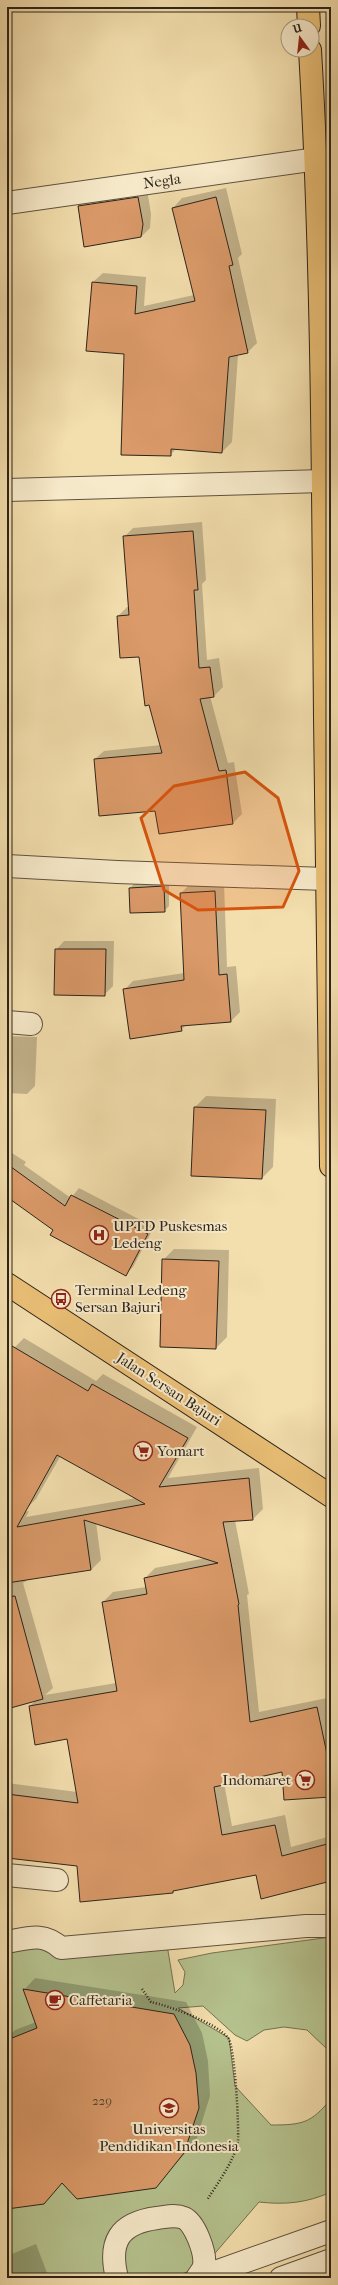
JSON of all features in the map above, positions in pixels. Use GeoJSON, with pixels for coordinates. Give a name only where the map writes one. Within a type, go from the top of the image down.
{"type":"FeatureCollection","features":[{"type":"Feature","properties":{"kind":"main road"},"geometry":{"type":"LineString","coordinates":[[308,7],[309,18]]}},
{"type":"Feature","properties":{"kind":"main road"},"geometry":{"type":"LineString","coordinates":[[311,58],[325,254],[323,481],[326,879],[330,1037],[331,1166]]}},
{"type":"Feature","properties":{"kind":"main road","name":"Jalan Sersan Bajuri"},"geometry":{"type":"LineString","coordinates":[[7,1284],[331,1496]]}},
{"type":"Feature","properties":{"kind":"street","name":"Negla"},"geometry":{"type":"LineString","coordinates":[[7,203],[317,159]]}},
{"type":"Feature","properties":{"kind":"street"},"geometry":{"type":"LineString","coordinates":[[7,490],[323,481]]}},
{"type":"Feature","properties":{"kind":"street"},"geometry":{"type":"LineString","coordinates":[[7,866],[117,872],[326,879]]}},
{"type":"Feature","properties":{"kind":"street"},"geometry":{"type":"LineString","coordinates":[[7,1022],[31,1024]]}},
{"type":"Feature","properties":{"kind":"street"},"geometry":{"type":"LineString","coordinates":[[7,1875],[57,1880]]}},
{"type":"Feature","properties":{"kind":"street"},"geometry":{"type":"LineString","coordinates":[[7,1942],[39,1937],[53,1940],[61,1948],[306,1926],[331,1926]]}},
{"type":"Feature","properties":{"kind":"street"},"geometry":{"type":"LineString","coordinates":[[117,2278],[113,2260],[114,2249],[122,2231],[130,2225],[145,2219],[173,2216],[185,2218],[192,2225],[204,2257],[204,2266],[198,2278]]}},
{"type":"Feature","properties":{"kind":"street"},"geometry":{"type":"LineString","coordinates":[[198,2278],[331,2232]]}},
{"type":"Feature","properties":{"kind":"street"},"geometry":{"type":"LineString","coordinates":[[281,2278],[331,2260]]}},
{"type":"Feature","properties":{"kind":"path"},"geometry":{"type":"LineString","coordinates":[[142,1989],[151,2002],[165,2005],[203,2020],[229,2038],[234,2055],[238,2141],[228,2166],[192,2225]]}},
{"type":"Feature","properties":{"kind":"highlighted area"},"geometry":{"type":"Polygon","coordinates":[[[245,772],[278,798],[299,871],[283,907],[198,910],[164,890],[141,818],[174,786],[245,772]]]}},
{"type":"Feature","properties":{"kind":"green space","name":"Universitas Pendidikan Indonesia"},"geometry":{"type":"Polygon","coordinates":[[[331,1937],[331,2065],[327,2049],[307,2030],[284,2027],[264,2030],[247,2041],[235,2035],[203,2006],[178,2008],[229,2038],[235,2086],[271,2125],[291,2124],[306,2121],[318,2113],[331,2099],[331,2192],[305,2201],[287,2203],[259,2202],[204,2266],[170,2278],[7,2278],[7,1943],[166,1939],[175,1993],[183,1985],[185,1972],[178,1960],[212,1953],[331,1937]]]}},
{"type":"Feature","properties":{"kind":"building"},"geometry":{"type":"Polygon","coordinates":[[[138,197],[143,224],[141,237],[84,247],[78,206],[138,197]]]}},
{"type":"Feature","properties":{"kind":"building"},"geometry":{"type":"Polygon","coordinates":[[[216,197],[233,265],[229,266],[248,353],[229,357],[222,453],[171,449],[171,456],[121,455],[124,354],[86,351],[92,282],[137,286],[135,314],[195,301],[172,208],[216,197]]]}},
{"type":"Feature","properties":{"kind":"building"},"geometry":{"type":"Polygon","coordinates":[[[193,531],[198,590],[194,590],[199,668],[210,667],[214,697],[200,699],[219,771],[226,770],[233,824],[159,834],[155,811],[99,816],[94,759],[162,753],[149,705],[145,706],[139,657],[120,658],[117,616],[129,615],[123,536],[193,531]]]}},
{"type":"Feature","properties":{"kind":"building"},"geometry":{"type":"Polygon","coordinates":[[[164,886],[165,912],[130,913],[129,888],[164,886]]]}},
{"type":"Feature","properties":{"kind":"building"},"geometry":{"type":"Polygon","coordinates":[[[215,891],[219,975],[227,974],[231,1022],[181,1026],[182,1031],[130,1039],[123,989],[184,980],[180,893],[215,891]]]}},
{"type":"Feature","properties":{"kind":"building"},"geometry":{"type":"Polygon","coordinates":[[[55,949],[106,949],[105,996],[54,995],[55,949]]]}},
{"type":"Feature","properties":{"kind":"building"},"geometry":{"type":"Polygon","coordinates":[[[194,1107],[266,1110],[262,1179],[191,1176],[194,1107]]]}},
{"type":"Feature","properties":{"kind":"building","name":"UPTD Puskesmas Ledeng"},"geometry":{"type":"Polygon","coordinates":[[[7,1164],[65,1206],[71,1195],[148,1234],[126,1276],[50,1235],[53,1230],[7,1197],[7,1164]]]}},
{"type":"Feature","properties":{"kind":"building"},"geometry":{"type":"Polygon","coordinates":[[[162,1259],[219,1261],[216,1349],[160,1347],[162,1259]]]}},
{"type":"Feature","properties":{"kind":"building"},"geometry":{"type":"Polygon","coordinates":[[[7,1343],[88,1391],[92,1384],[188,1438],[159,1487],[249,1478],[253,1520],[223,1522],[239,1604],[250,1722],[317,1707],[330,1768],[331,1797],[284,1800],[282,1772],[214,1787],[222,1835],[275,1825],[282,1856],[331,1843],[331,1881],[261,1899],[256,1875],[173,1891],[173,1893],[80,1902],[77,1866],[7,1858],[7,1794],[78,1803],[67,1739],[35,1745],[29,1706],[117,1691],[102,1602],[147,1594],[144,1578],[218,1563],[84,1520],[91,1570],[7,1583],[7,1343]],[[57,1455],[17,1527],[145,1504],[57,1455]]]}},
{"type":"Feature","properties":{"kind":"building"},"geometry":{"type":"Polygon","coordinates":[[[15,1596],[43,1699],[7,1709],[7,1597],[15,1596]]]}},
{"type":"Feature","properties":{"kind":"building"},"geometry":{"type":"Polygon","coordinates":[[[23,1989],[174,2014],[190,2045],[196,2073],[199,2108],[184,2153],[156,2188],[77,2199],[62,2183],[44,2204],[7,2209],[7,2040],[37,2028],[23,1989]]]}},
{"type":"Feature","properties":{"kind":"place","name":"UPTD Puskesmas Ledeng"},"geometry":{"type":"Point","coordinates":[99,1235]}},
{"type":"Feature","properties":{"kind":"place","name":"Terminal Ledeng Sersan Bajuri"},"geometry":{"type":"Point","coordinates":[61,1299]}},
{"type":"Feature","properties":{"kind":"place","name":"Yomart"},"geometry":{"type":"Point","coordinates":[143,1451]}},
{"type":"Feature","properties":{"kind":"place","name":"Indomaret"},"geometry":{"type":"Point","coordinates":[305,1780]}},
{"type":"Feature","properties":{"kind":"place","name":"Caffetaria"},"geometry":{"type":"Point","coordinates":[55,2000]}},
{"type":"Feature","properties":{"kind":"place","name":"Universitas Pendidikan Indonesia"},"geometry":{"type":"Point","coordinates":[169,2108]}}]}
